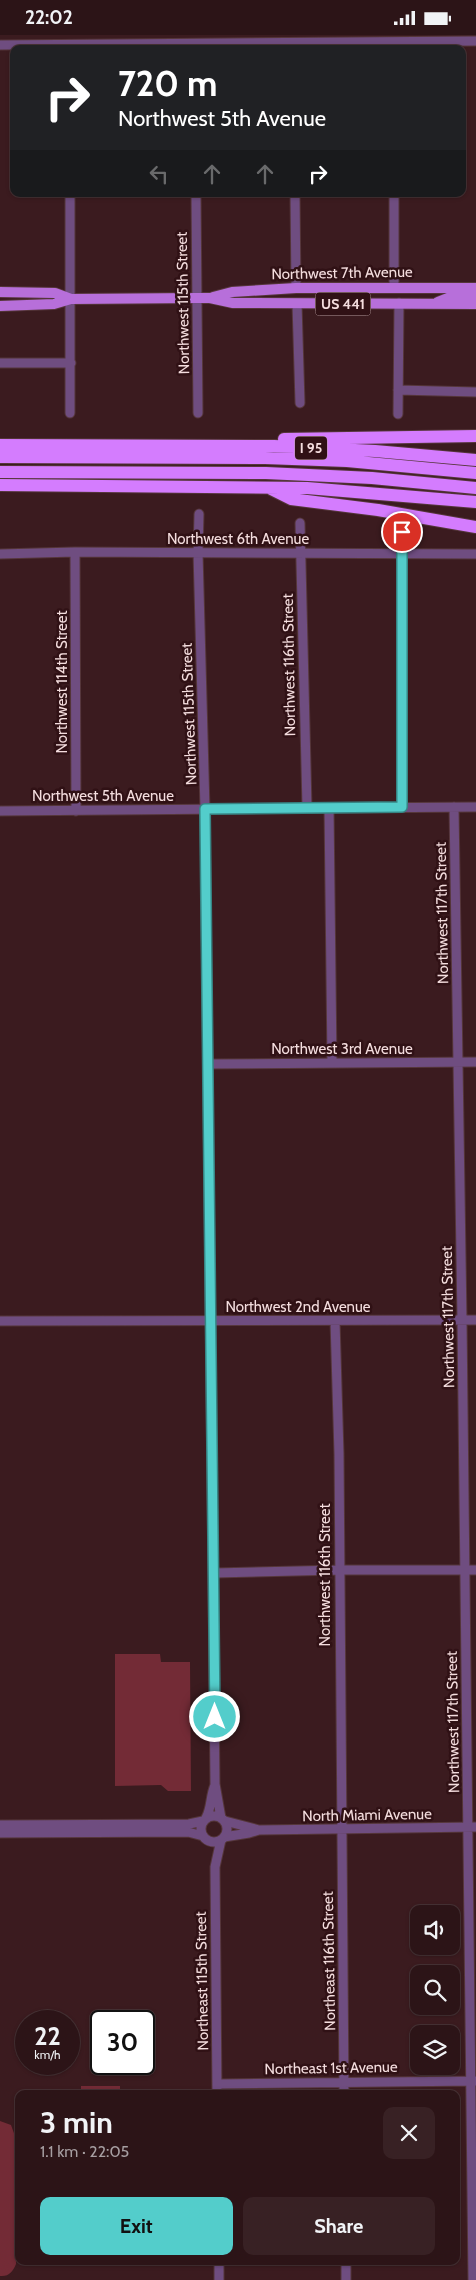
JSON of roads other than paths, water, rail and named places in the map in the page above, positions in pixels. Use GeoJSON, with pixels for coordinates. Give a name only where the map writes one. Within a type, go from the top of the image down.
{"type":"FeatureCollection","features":[{"type":"Feature","properties":{"kind":"highway"},"geometry":{"type":"LineString","coordinates":[[146,445],[292,439],[476,436]]}},
{"type":"Feature","properties":{"kind":"highway","name":"I 95"},"geometry":{"type":"LineString","coordinates":[[0,445],[283,447],[375,451],[476,460]]}},
{"type":"Feature","properties":{"kind":"highway"},"geometry":{"type":"LineString","coordinates":[[0,457],[265,458],[347,461],[476,473]]}},
{"type":"Feature","properties":{"kind":"highway"},"geometry":{"type":"LineString","coordinates":[[0,472],[266,473],[372,478],[476,488]]}},
{"type":"Feature","properties":{"kind":"highway"},"geometry":{"type":"LineString","coordinates":[[0,485],[326,489],[476,502]]}},
{"type":"Feature","properties":{"kind":"highway"},"geometry":{"type":"LineString","coordinates":[[266,487],[291,499],[378,510],[476,527]]}},
{"type":"Feature","properties":{"kind":"main road","name":"Northwest 7th Avenue"},"geometry":{"type":"LineString","coordinates":[[210,298],[232,292],[296,288],[476,287]]}},
{"type":"Feature","properties":{"kind":"main road","name":"Northwest 7th Avenue"},"geometry":{"type":"LineString","coordinates":[[0,292],[55,293],[71,299]]}},
{"type":"Feature","properties":{"kind":"main road"},"geometry":{"type":"LineString","coordinates":[[433,304],[453,296],[476,296]]}},
{"type":"Feature","properties":{"kind":"main road","name":"Northwest 7th Avenue"},"geometry":{"type":"LineString","coordinates":[[0,306],[54,304],[71,299],[197,298],[210,298],[233,303],[476,304]]}},
{"type":"Feature","properties":{"kind":"street"},"geometry":{"type":"LineString","coordinates":[[0,45],[476,41]]}},
{"type":"Feature","properties":{"kind":"street"},"geometry":{"type":"LineString","coordinates":[[70,197],[70,413]]}},
{"type":"Feature","properties":{"kind":"street","name":"Northwest 115th Street"},"geometry":{"type":"LineString","coordinates":[[196,197],[198,413]]}},
{"type":"Feature","properties":{"kind":"street"},"geometry":{"type":"LineString","coordinates":[[295,197],[296,288]]}},
{"type":"Feature","properties":{"kind":"street"},"geometry":{"type":"LineString","coordinates":[[394,197],[394,287]]}},
{"type":"Feature","properties":{"kind":"street"},"geometry":{"type":"LineString","coordinates":[[398,414],[399,303]]}},
{"type":"Feature","properties":{"kind":"street"},"geometry":{"type":"LineString","coordinates":[[297,304],[300,403]]}},
{"type":"Feature","properties":{"kind":"street"},"geometry":{"type":"LineString","coordinates":[[0,363],[71,363]]}},
{"type":"Feature","properties":{"kind":"street"},"geometry":{"type":"LineString","coordinates":[[398,390],[476,392]]}},
{"type":"Feature","properties":{"kind":"street","name":"Northwest 115th Street"},"geometry":{"type":"LineString","coordinates":[[200,514],[198,553],[205,809],[215,1784]]}},
{"type":"Feature","properties":{"kind":"street","name":"Northwest 116th Street"},"geometry":{"type":"LineString","coordinates":[[300,523],[306,807]]}},
{"type":"Feature","properties":{"kind":"street"},"geometry":{"type":"LineString","coordinates":[[402,532],[402,807]]}},
{"type":"Feature","properties":{"kind":"street","name":"Northwest 6th Avenue"},"geometry":{"type":"LineString","coordinates":[[0,554],[75,552],[476,554]]}},
{"type":"Feature","properties":{"kind":"street","name":"Northwest 114th Street"},"geometry":{"type":"LineString","coordinates":[[75,552],[76,811]]}},
{"type":"Feature","properties":{"kind":"street","name":"Northwest 117th Street"},"geometry":{"type":"LineString","coordinates":[[454,807],[459,1062],[464,1570],[472,1827],[473,2280]]}},
{"type":"Feature","properties":{"kind":"street","name":"Northwest 5th Avenue"},"geometry":{"type":"LineString","coordinates":[[0,811],[476,807]]}},
{"type":"Feature","properties":{"kind":"street"},"geometry":{"type":"LineString","coordinates":[[329,808],[332,1063]]}},
{"type":"Feature","properties":{"kind":"street","name":"Northwest 3rd Avenue"},"geometry":{"type":"LineString","coordinates":[[208,1064],[476,1062]]}},
{"type":"Feature","properties":{"kind":"street","name":"Northwest 2nd Avenue"},"geometry":{"type":"LineString","coordinates":[[0,1321],[476,1320]]}},
{"type":"Feature","properties":{"kind":"street","name":"Northwest 116th Street"},"geometry":{"type":"LineString","coordinates":[[335,1321],[339,1454],[338,1570],[342,1828]]}},
{"type":"Feature","properties":{"kind":"street"},"geometry":{"type":"LineString","coordinates":[[214,1573],[338,1570],[476,1570]]}},
{"type":"Feature","properties":{"kind":"street"},"geometry":{"type":"LineString","coordinates":[[205,1838],[201,1830],[210,1808],[215,1784]]}},
{"type":"Feature","properties":{"kind":"street"},"geometry":{"type":"LineString","coordinates":[[0,1825],[60,1829],[182,1832],[214,1842],[223,1838],[227,1827],[223,1819],[215,1784]]}},
{"type":"Feature","properties":{"kind":"street"},"geometry":{"type":"LineString","coordinates":[[0,1833],[189,1824],[212,1815],[223,1819]]}},
{"type":"Feature","properties":{"kind":"street","name":"North Miami Avenue"},"geometry":{"type":"LineString","coordinates":[[223,1819],[259,1830]]}},
{"type":"Feature","properties":{"kind":"street","name":"North Miami Avenue"},"geometry":{"type":"LineString","coordinates":[[223,1838],[259,1830],[472,1827]]}},
{"type":"Feature","properties":{"kind":"street","name":"Northeast 116th Street"},"geometry":{"type":"LineString","coordinates":[[342,1828],[344,2090]]}},
{"type":"Feature","properties":{"kind":"street","name":"Northeast 115th Street"},"geometry":{"type":"LineString","coordinates":[[205,1838],[215,1867]]}},
{"type":"Feature","properties":{"kind":"street","name":"Northeast 115th Street"},"geometry":{"type":"LineString","coordinates":[[217,2090],[215,1867],[223,1838]]}},
{"type":"Feature","properties":{"kind":"street","name":"Northeast 1st Avenue"},"geometry":{"type":"LineString","coordinates":[[217,2084],[473,2081]]}},
{"type":"Feature","properties":{"kind":"street"},"geometry":{"type":"LineString","coordinates":[[219,2265],[219,2280]]}},
{"type":"Feature","properties":{"kind":"street"},"geometry":{"type":"LineString","coordinates":[[346,2265],[346,2280]]}}]}
